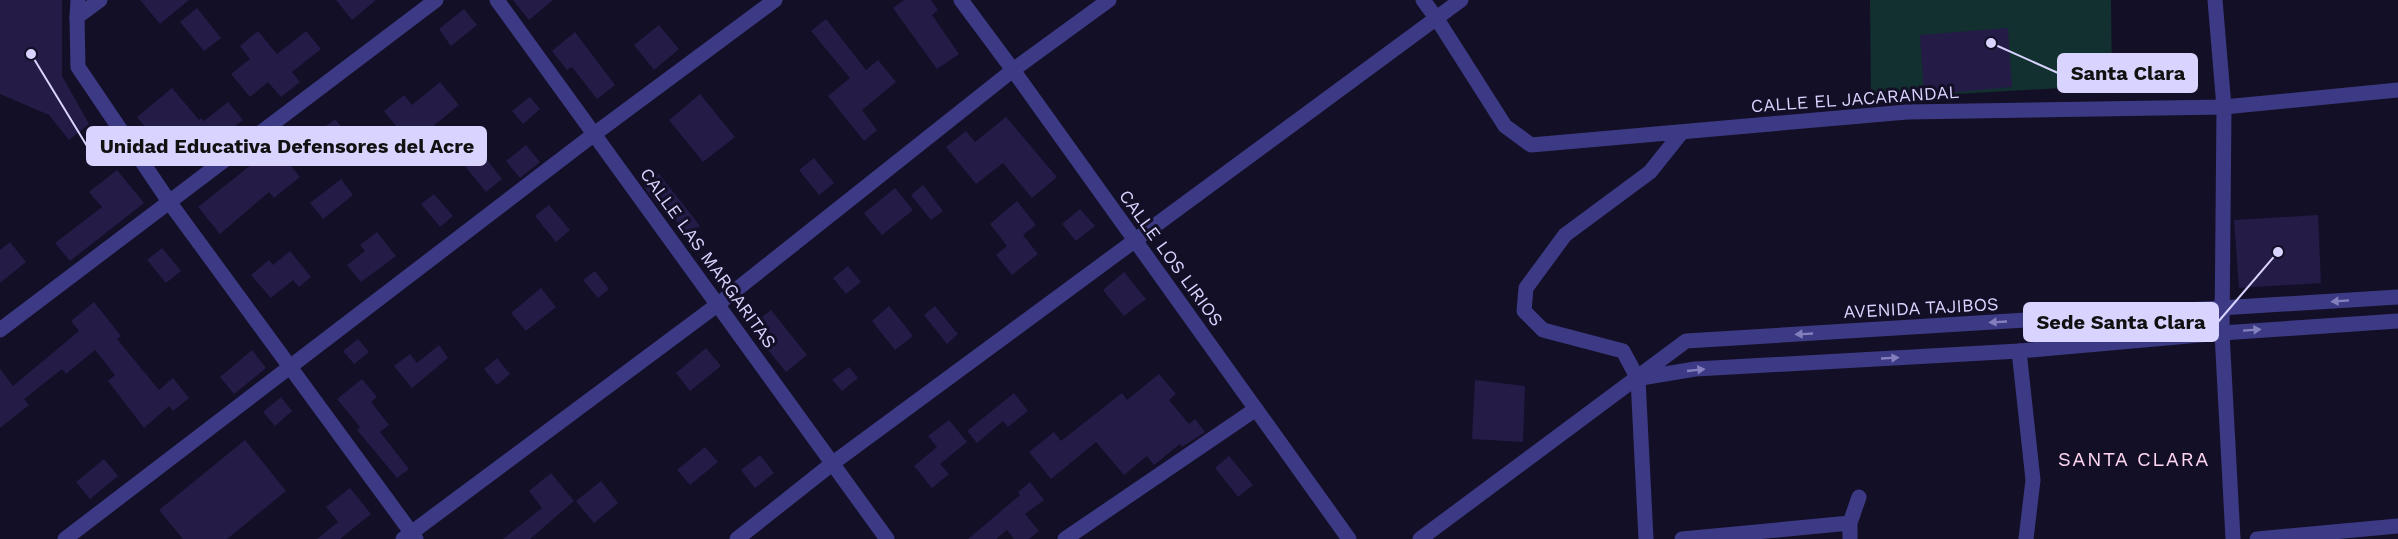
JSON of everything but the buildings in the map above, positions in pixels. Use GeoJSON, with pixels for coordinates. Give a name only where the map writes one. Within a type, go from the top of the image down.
{"type":"FeatureCollection","features":[{"type":"Feature","properties":{"kind":"street"},"geometry":{"type":"LineString","coordinates":[[78,0],[78,67],[170,203],[290,366],[410,537],[717,305],[1013,69],[1109,0]]}},
{"type":"Feature","properties":{"kind":"street"},"geometry":{"type":"LineString","coordinates":[[77,17],[100,0]]}},
{"type":"Feature","properties":{"kind":"street"},"geometry":{"type":"LineString","coordinates":[[0,330],[436,0]]}},
{"type":"Feature","properties":{"kind":"street","name":"CALLE LAS MARGARITAS"},"geometry":{"type":"LineString","coordinates":[[497,0],[888,539]]}},
{"type":"Feature","properties":{"kind":"street"},"geometry":{"type":"LineString","coordinates":[[65,539],[593,135],[775,0]]}},
{"type":"Feature","properties":{"kind":"street","name":"CALLE LOS LIRIOS"},"geometry":{"type":"LineString","coordinates":[[961,0],[1013,69],[1349,539]]}},
{"type":"Feature","properties":{"kind":"street"},"geometry":{"type":"LineString","coordinates":[[1423,0],[1437,19]]}},
{"type":"Feature","properties":{"kind":"street"},"geometry":{"type":"LineString","coordinates":[[738,539],[833,463],[1461,0]]}},
{"type":"Feature","properties":{"kind":"street"},"geometry":{"type":"LineString","coordinates":[[2215,0],[2224,107],[2222,333],[2233,539]]}},
{"type":"Feature","properties":{"kind":"street","name":"CALLE EL JACARANDAL"},"geometry":{"type":"LineString","coordinates":[[1437,19],[1504,126],[1531,145],[1907,112],[2224,107],[2398,90]]}},
{"type":"Feature","properties":{"kind":"street"},"geometry":{"type":"LineString","coordinates":[[1646,539],[1638,379],[1623,351],[1543,330],[1524,311],[1526,288],[1565,236],[1650,171],[1682,132]]}},
{"type":"Feature","properties":{"kind":"street","name":"AVENIDA TAJIBOS"},"geometry":{"type":"LineString","coordinates":[[1420,539],[1638,379],[1686,341],[2398,297]]}},
{"type":"Feature","properties":{"kind":"street","name":"AVENIDA TAJIBOS"},"geometry":{"type":"LineString","coordinates":[[1638,379],[1695,369],[2019,351],[2222,333],[2398,321]]}},
{"type":"Feature","properties":{"kind":"street"},"geometry":{"type":"LineString","coordinates":[[2019,351],[2033,480],[2026,539]]}},
{"type":"Feature","properties":{"kind":"street"},"geometry":{"type":"LineString","coordinates":[[1065,539],[1114,508],[1256,409]]}},
{"type":"Feature","properties":{"kind":"street"},"geometry":{"type":"LineString","coordinates":[[1850,539],[1850,523],[1859,497]]}},
{"type":"Feature","properties":{"kind":"street"},"geometry":{"type":"LineString","coordinates":[[1682,539],[1850,523]]}},
{"type":"Feature","properties":{"kind":"street"},"geometry":{"type":"LineString","coordinates":[[2257,539],[2398,526]]}},
{"type":"Feature","properties":{"kind":"green space"},"geometry":{"type":"Polygon","coordinates":[[[1870,0],[2111,0],[2112,85],[1871,99],[1870,0]]]}},
{"type":"Feature","properties":{"kind":"place","name":"Santa Clara"},"geometry":{"type":"Point","coordinates":[1991,43]}},
{"type":"Feature","properties":{"kind":"place","name":"Unidad Educativa Defensores del Acre"},"geometry":{"type":"Point","coordinates":[31,54]}},
{"type":"Feature","properties":{"kind":"place","name":"Sede Santa Clara"},"geometry":{"type":"Point","coordinates":[2278,252]}},
{"type":"Feature","properties":{"kind":"district","name":"SANTA CLARA"},"geometry":{"type":"Point","coordinates":[2134,459]}}]}
